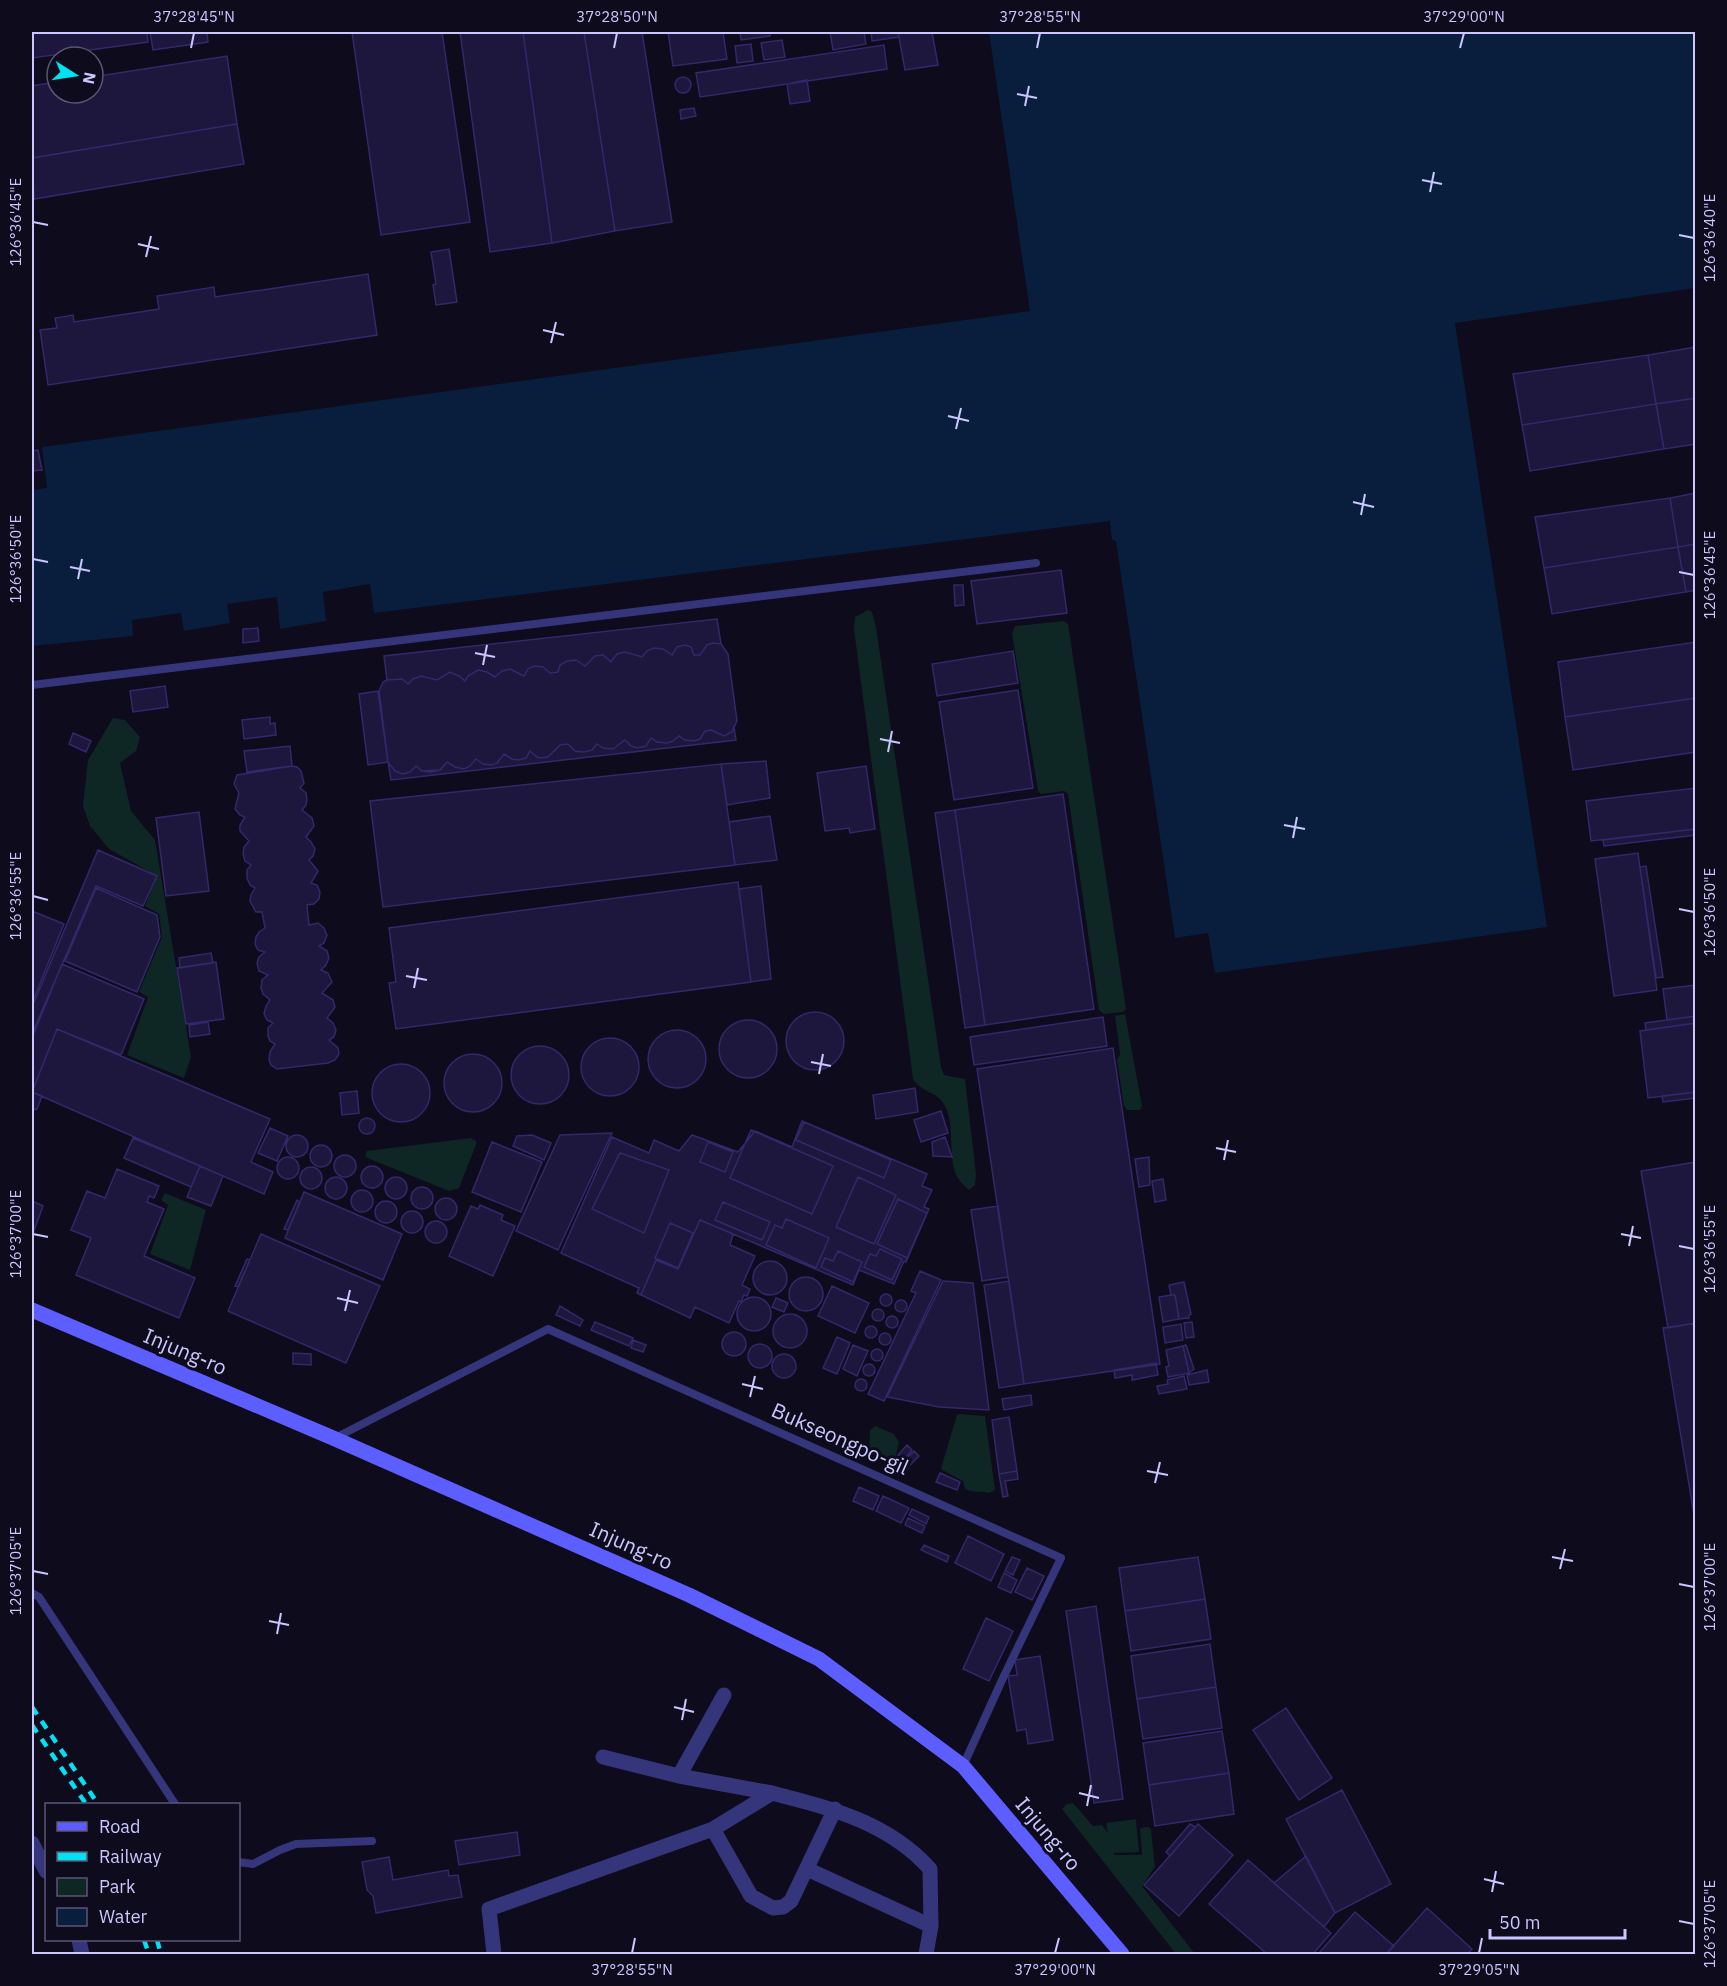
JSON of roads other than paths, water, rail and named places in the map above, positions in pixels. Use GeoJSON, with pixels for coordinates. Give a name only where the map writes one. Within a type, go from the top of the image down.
{"type":"FeatureCollection","features":[{"type":"Feature","properties":{"kind":"main road","name":"Injung-ro"},"geometry":{"type":"LineString","coordinates":[[32,1310],[333,1438],[689,1595],[819,1659],[963,1766],[1122,1954]]}},
{"type":"Feature","properties":{"kind":"street"},"geometry":{"type":"LineString","coordinates":[[679,1776],[724,1695]]}},
{"type":"Feature","properties":{"kind":"street"},"geometry":{"type":"LineString","coordinates":[[603,1757],[679,1776],[771,1793],[835,1809],[871,1824],[916,1853],[930,1869],[931,1926],[926,1954]]}},
{"type":"Feature","properties":{"kind":"street"},"geometry":{"type":"LineString","coordinates":[[494,1954],[489,1909],[713,1829],[771,1793]]}},
{"type":"Feature","properties":{"kind":"street"},"geometry":{"type":"LineString","coordinates":[[713,1829],[751,1896],[773,1908],[783,1907],[791,1901],[835,1809]]}},
{"type":"Feature","properties":{"kind":"street"},"geometry":{"type":"LineString","coordinates":[[32,1843],[45,1869]]}},
{"type":"Feature","properties":{"kind":"street"},"geometry":{"type":"LineString","coordinates":[[807,1869],[931,1926]]}},
{"type":"Feature","properties":{"kind":"lane"},"geometry":{"type":"LineString","coordinates":[[32,685],[1036,564]]}},
{"type":"Feature","properties":{"kind":"lane","name":"Bukseongpo-gil"},"geometry":{"type":"LineString","coordinates":[[333,1438],[548,1329],[1061,1558],[963,1766]]}},
{"type":"Feature","properties":{"kind":"lane"},"geometry":{"type":"LineString","coordinates":[[32,1593],[39,1597],[174,1803]]}},
{"type":"Feature","properties":{"kind":"lane"},"geometry":{"type":"LineString","coordinates":[[240,1862],[253,1864],[296,1844],[372,1841]]}},
{"type":"Feature","properties":{"kind":"water"},"geometry":{"type":"Polygon","coordinates":[[[989,32],[1695,32],[1695,288],[1455,323],[1547,927],[1215,973],[1208,933],[1175,938],[1116,541],[1112,540],[1110,521],[374,613],[370,584],[323,592],[326,621],[280,629],[277,597],[227,604],[230,623],[184,631],[181,613],[132,620],[133,636],[32,646],[32,490],[47,488],[42,447],[1030,311],[989,32]]]}},
{"type":"Feature","properties":{"kind":"railway"},"geometry":{"type":"LineString","coordinates":[[32,1707],[97,1803]]}},
{"type":"Feature","properties":{"kind":"railway"},"geometry":{"type":"LineString","coordinates":[[32,1725],[85,1803]]}},
{"type":"Feature","properties":{"kind":"railway"},"geometry":{"type":"LineString","coordinates":[[144,1941],[149,1954]]}},
{"type":"Feature","properties":{"kind":"railway"},"geometry":{"type":"LineString","coordinates":[[157,1941],[161,1954]]}}]}
